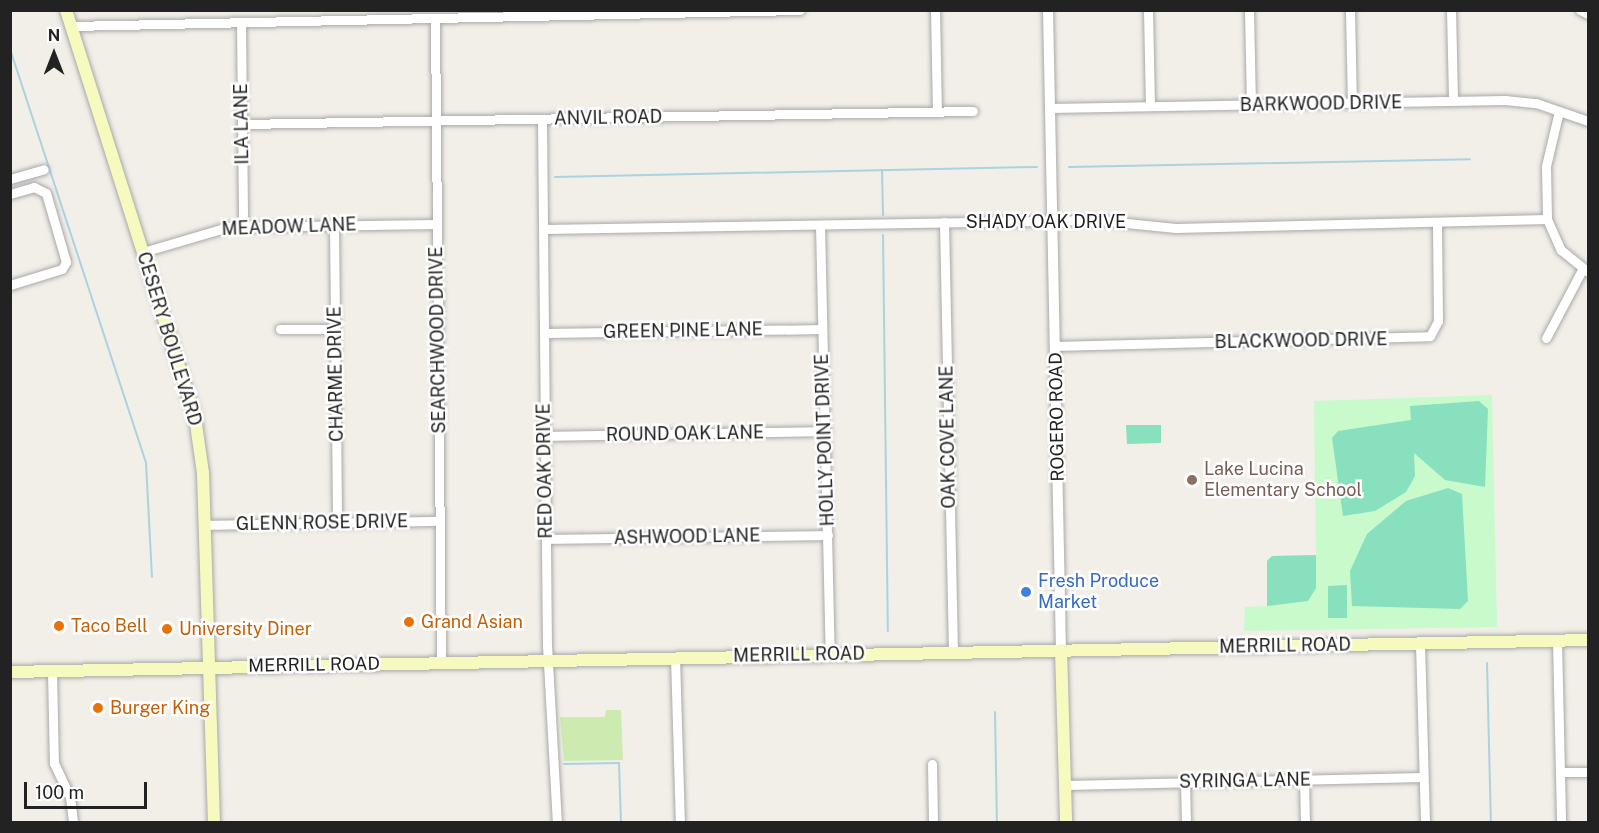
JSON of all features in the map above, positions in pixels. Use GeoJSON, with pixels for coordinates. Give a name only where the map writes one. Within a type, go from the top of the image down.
{"type":"FeatureCollection","features":[{"type":"Feature","properties":{"kind":"main road","name":"CESERY BOULEVARD"},"geometry":{"type":"LineString","coordinates":[[66,10],[195,417],[205,525],[207,667],[214,822]]}},
{"type":"Feature","properties":{"kind":"main road","name":"MERRILL ROAD"},"geometry":{"type":"LineString","coordinates":[[10,672],[1588,640]]}},
{"type":"Feature","properties":{"kind":"main road","name":"ROGERO ROAD"},"geometry":{"type":"LineString","coordinates":[[1061,650],[1066,822]]}},
{"type":"Feature","properties":{"kind":"street"},"geometry":{"type":"LineString","coordinates":[[71,26],[241,22],[318,16],[421,15],[435,18],[525,13],[800,10]]}},
{"type":"Feature","properties":{"kind":"street"},"geometry":{"type":"LineString","coordinates":[[935,10],[938,111]]}},
{"type":"Feature","properties":{"kind":"street","name":"ROGERO ROAD"},"geometry":{"type":"LineString","coordinates":[[1048,10],[1061,650]]}},
{"type":"Feature","properties":{"kind":"street"},"geometry":{"type":"LineString","coordinates":[[1148,10],[1150,106]]}},
{"type":"Feature","properties":{"kind":"street"},"geometry":{"type":"LineString","coordinates":[[1249,10],[1251,105]]}},
{"type":"Feature","properties":{"kind":"street"},"geometry":{"type":"LineString","coordinates":[[1350,10],[1352,103]]}},
{"type":"Feature","properties":{"kind":"street"},"geometry":{"type":"LineString","coordinates":[[1451,10],[1453,101]]}},
{"type":"Feature","properties":{"kind":"street"},"geometry":{"type":"LineString","coordinates":[[1580,10],[1588,14]]}},
{"type":"Feature","properties":{"kind":"street","name":"SEARCHWOOD DRIVE"},"geometry":{"type":"LineString","coordinates":[[435,18],[441,662]]}},
{"type":"Feature","properties":{"kind":"street","name":"ILA LANE"},"geometry":{"type":"LineString","coordinates":[[241,22],[243,226]]}},
{"type":"Feature","properties":{"kind":"street","name":"BARKWOOD DRIVE"},"geometry":{"type":"LineString","coordinates":[[1050,108],[1521,101],[1588,121]]}},
{"type":"Feature","properties":{"kind":"street","name":"ANVIL ROAD"},"geometry":{"type":"LineString","coordinates":[[242,124],[973,111]]}},
{"type":"Feature","properties":{"kind":"street"},"geometry":{"type":"LineString","coordinates":[[1546,338],[1586,271],[1557,245],[1547,219],[1546,166],[1559,111]]}},
{"type":"Feature","properties":{"kind":"street","name":"RED OAK DRIVE"},"geometry":{"type":"LineString","coordinates":[[542,119],[547,660],[557,822]]}},
{"type":"Feature","properties":{"kind":"street"},"geometry":{"type":"LineString","coordinates":[[10,179],[44,169]]}},
{"type":"Feature","properties":{"kind":"street"},"geometry":{"type":"LineString","coordinates":[[10,195],[34,187],[46,193],[66,262],[62,269],[10,285]]}},
{"type":"Feature","properties":{"kind":"street","name":"SHADY OAK DRIVE"},"geometry":{"type":"LineString","coordinates":[[544,230],[1053,220],[1130,221],[1176,228],[1547,219]]}},
{"type":"Feature","properties":{"kind":"street","name":"OAK COVE LANE"},"geometry":{"type":"LineString","coordinates":[[944,222],[953,652]]}},
{"type":"Feature","properties":{"kind":"street","name":"BLACKWOOD DRIVE"},"geometry":{"type":"LineString","coordinates":[[1055,346],[1430,336],[1438,321],[1437,223]]}},
{"type":"Feature","properties":{"kind":"street","name":"MEADOW LANE"},"geometry":{"type":"LineString","coordinates":[[143,252],[209,230],[243,226],[437,224]]}},
{"type":"Feature","properties":{"kind":"street","name":"HOLLY POINT DRIVE"},"geometry":{"type":"LineString","coordinates":[[820,225],[830,655]]}},
{"type":"Feature","properties":{"kind":"street","name":"CHARME DRIVE"},"geometry":{"type":"LineString","coordinates":[[334,226],[337,522]]}},
{"type":"Feature","properties":{"kind":"street"},"geometry":{"type":"LineString","coordinates":[[280,329],[335,329]]}},
{"type":"Feature","properties":{"kind":"street","name":"GREEN PINE LANE"},"geometry":{"type":"LineString","coordinates":[[543,333],[822,329]]}},
{"type":"Feature","properties":{"kind":"street","name":"ROUND OAK LANE"},"geometry":{"type":"LineString","coordinates":[[545,436],[826,431]]}},
{"type":"Feature","properties":{"kind":"street","name":"GLENN ROSE DRIVE"},"geometry":{"type":"LineString","coordinates":[[205,525],[440,521]]}},
{"type":"Feature","properties":{"kind":"street","name":"ASHWOOD LANE"},"geometry":{"type":"LineString","coordinates":[[546,539],[828,535]]}},
{"type":"Feature","properties":{"kind":"street"},"geometry":{"type":"LineString","coordinates":[[1557,640],[1561,822]]}},
{"type":"Feature","properties":{"kind":"street"},"geometry":{"type":"LineString","coordinates":[[1420,643],[1425,822]]}},
{"type":"Feature","properties":{"kind":"street"},"geometry":{"type":"LineString","coordinates":[[675,657],[680,822]]}},
{"type":"Feature","properties":{"kind":"street"},"geometry":{"type":"LineString","coordinates":[[52,671],[54,763],[70,798],[73,822]]}},
{"type":"Feature","properties":{"kind":"street"},"geometry":{"type":"LineString","coordinates":[[932,764],[933,822]]}},
{"type":"Feature","properties":{"kind":"street"},"geometry":{"type":"LineString","coordinates":[[1560,772],[1588,772]]}},
{"type":"Feature","properties":{"kind":"street","name":"SYRINGA LANE"},"geometry":{"type":"LineString","coordinates":[[1066,784],[1424,777]]}},
{"type":"Feature","properties":{"kind":"street"},"geometry":{"type":"LineString","coordinates":[[1304,779],[1305,822]]}},
{"type":"Feature","properties":{"kind":"street"},"geometry":{"type":"LineString","coordinates":[[1185,782],[1186,822]]}},
{"type":"Feature","properties":{"kind":"green space"},"geometry":{"type":"Polygon","coordinates":[[[1492,395],[1497,627],[1244,631],[1245,607],[1267,606],[1267,561],[1272,556],[1316,555],[1314,401],[1492,395]]]}},
{"type":"Feature","properties":{"kind":"green space"},"geometry":{"type":"Polygon","coordinates":[[[1479,401],[1488,409],[1485,487],[1445,480],[1414,453],[1415,476],[1406,492],[1375,511],[1343,516],[1332,438],[1338,431],[1411,420],[1410,406],[1479,401]]]}},
{"type":"Feature","properties":{"kind":"green space"},"geometry":{"type":"Polygon","coordinates":[[[1126,425],[1161,425],[1161,443],[1127,444],[1126,425]]]}},
{"type":"Feature","properties":{"kind":"green space"},"geometry":{"type":"Polygon","coordinates":[[[1448,488],[1462,494],[1468,601],[1460,609],[1352,606],[1350,571],[1367,534],[1406,501],[1448,488]]]}},
{"type":"Feature","properties":{"kind":"green space"},"geometry":{"type":"Polygon","coordinates":[[[1316,555],[1316,588],[1308,601],[1267,606],[1267,561],[1272,556],[1316,555]]]}},
{"type":"Feature","properties":{"kind":"green space"},"geometry":{"type":"Polygon","coordinates":[[[1347,585],[1347,618],[1328,618],[1328,586],[1347,585]]]}},
{"type":"Feature","properties":{"kind":"green space"},"geometry":{"type":"Polygon","coordinates":[[[606,710],[621,710],[623,760],[564,761],[560,717],[605,717],[606,710]]]}},
{"type":"Feature","properties":{"kind":"waterway"},"geometry":{"type":"LineString","coordinates":[[10,49],[146,463],[152,577]]}},
{"type":"Feature","properties":{"kind":"waterway"},"geometry":{"type":"LineString","coordinates":[[1069,167],[1470,159]]}},
{"type":"Feature","properties":{"kind":"waterway"},"geometry":{"type":"LineString","coordinates":[[555,177],[1037,167]]}},
{"type":"Feature","properties":{"kind":"waterway"},"geometry":{"type":"LineString","coordinates":[[882,170],[883,215]]}},
{"type":"Feature","properties":{"kind":"waterway"},"geometry":{"type":"LineString","coordinates":[[883,235],[888,631]]}},
{"type":"Feature","properties":{"kind":"waterway"},"geometry":{"type":"LineString","coordinates":[[1487,663],[1491,822]]}},
{"type":"Feature","properties":{"kind":"waterway"},"geometry":{"type":"LineString","coordinates":[[995,712],[997,822]]}},
{"type":"Feature","properties":{"kind":"waterway"},"geometry":{"type":"LineString","coordinates":[[564,764],[619,763],[621,822]]}},
{"type":"Feature","properties":{"kind":"place","name":"Lake Lucina Elementary School"},"geometry":{"type":"Point","coordinates":[1192,480]}},
{"type":"Feature","properties":{"kind":"place","name":"Fresh Produce Market"},"geometry":{"type":"Point","coordinates":[1026,592]}},
{"type":"Feature","properties":{"kind":"place","name":"Grand Asian"},"geometry":{"type":"Point","coordinates":[409,622]}},
{"type":"Feature","properties":{"kind":"place","name":"Taco Bell"},"geometry":{"type":"Point","coordinates":[59,626]}},
{"type":"Feature","properties":{"kind":"place","name":"University Diner"},"geometry":{"type":"Point","coordinates":[167,629]}},
{"type":"Feature","properties":{"kind":"place","name":"Burger King"},"geometry":{"type":"Point","coordinates":[98,708]}}]}
